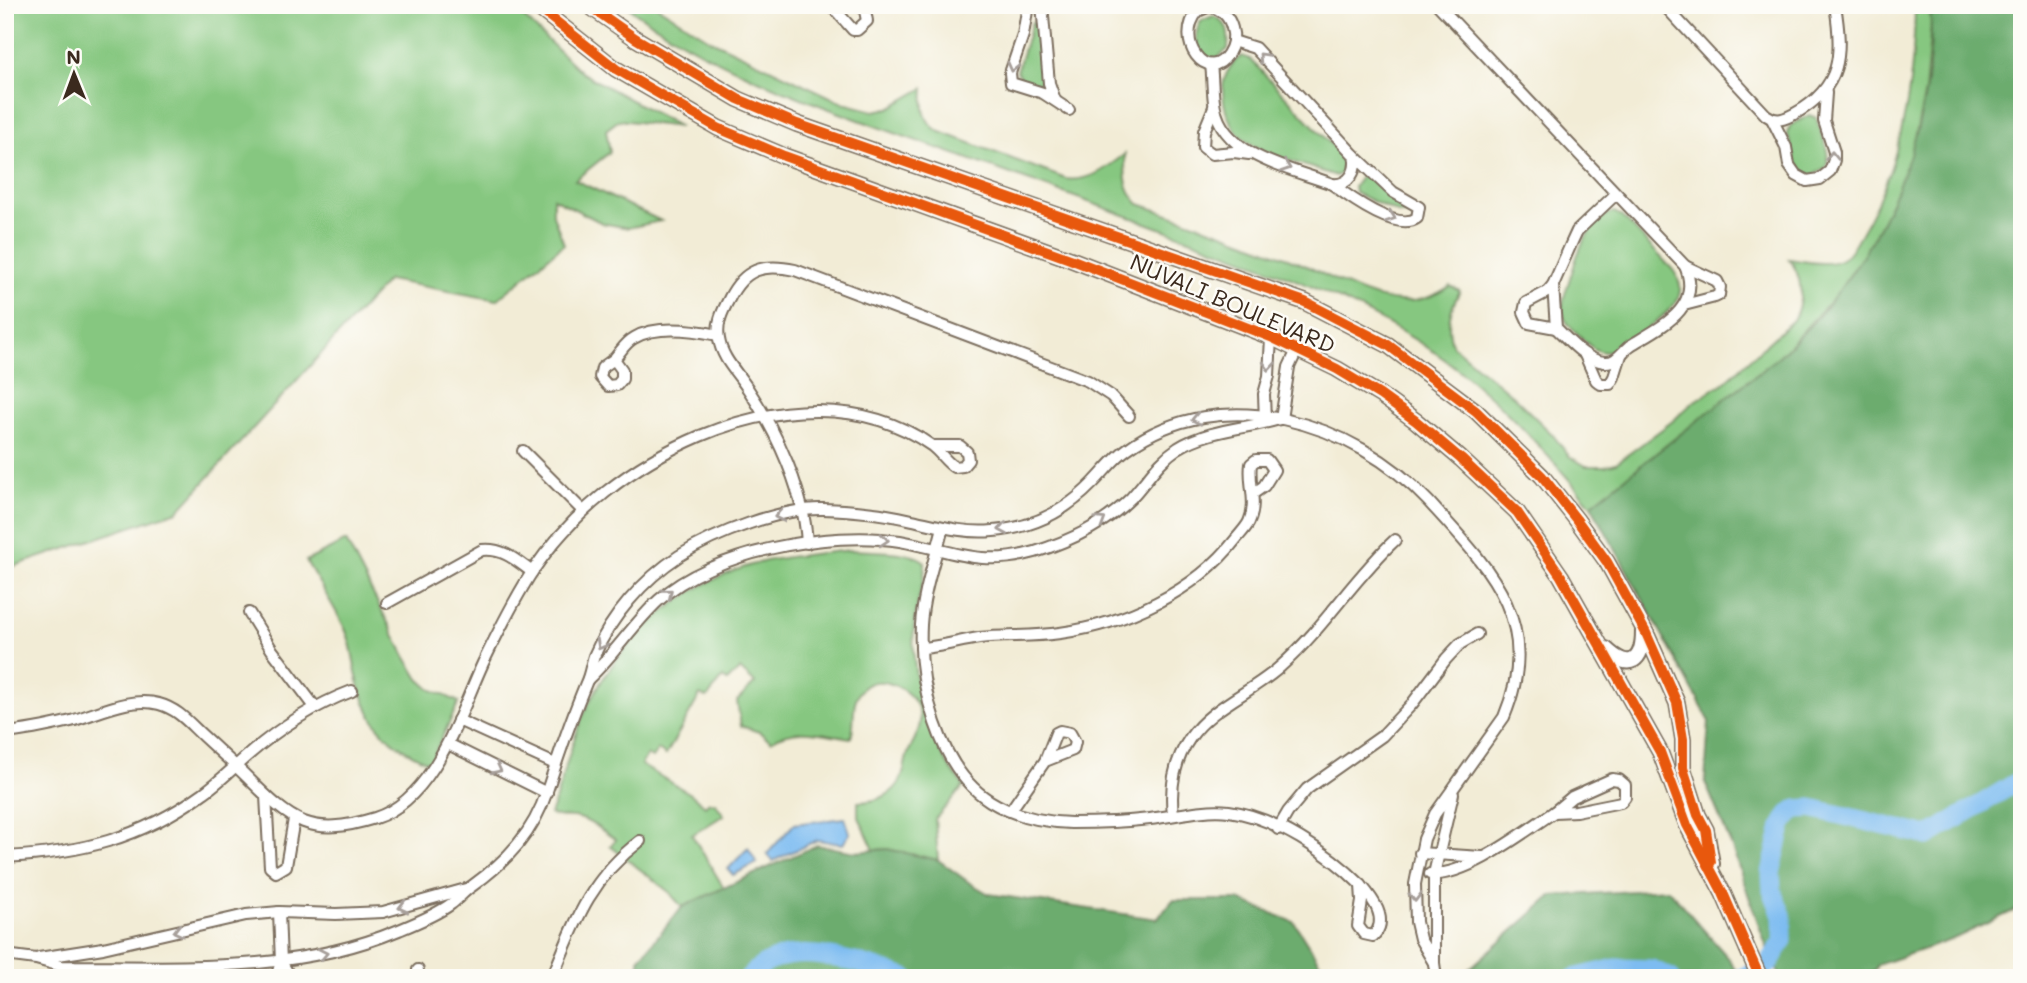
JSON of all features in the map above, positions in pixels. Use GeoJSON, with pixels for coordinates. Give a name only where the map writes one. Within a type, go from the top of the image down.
{"type":"FeatureCollection","features":[{"type":"Feature","properties":{"kind":"main road","name":"NUVALI BOULEVARD"},"geometry":{"type":"LineString","coordinates":[[535,5],[616,69],[718,128],[784,156],[1070,259],[1298,348],[1370,389],[1416,421],[1517,512],[1561,576],[1660,752],[1687,825],[1713,872],[1760,978]]}},
{"type":"Feature","properties":{"kind":"main road","name":"NUVALI BOULEVARD"},"geometry":{"type":"LineString","coordinates":[[588,5],[635,38],[738,99],[797,124],[1305,302],[1388,345],[1476,411],[1542,476],[1607,562],[1643,628],[1677,703],[1683,739],[1683,768],[1698,815],[1706,830],[1713,872]]}},
{"type":"Feature","properties":{"kind":"main road"},"geometry":{"type":"LineString","coordinates":[[1598,641],[1613,656],[1624,661],[1634,660],[1640,654],[1643,628]]}},
{"type":"Feature","properties":{"kind":"street"},"geometry":{"type":"LineString","coordinates":[[831,5],[853,30],[862,27],[867,21],[864,5]]}},
{"type":"Feature","properties":{"kind":"street"},"geometry":{"type":"LineString","coordinates":[[1438,5],[1685,266],[1717,281],[1720,291],[1716,297],[1681,306]]}},
{"type":"Feature","properties":{"kind":"street"},"geometry":{"type":"LineString","coordinates":[[1664,5],[1772,119],[1786,147],[1788,165],[1796,175],[1807,181],[1820,179],[1830,171],[1834,160],[1824,121],[1826,90]]}},
{"type":"Feature","properties":{"kind":"street"},"geometry":{"type":"LineString","coordinates":[[1772,119],[1784,120],[1813,103],[1826,90],[1835,71],[1838,52],[1839,27],[1835,5]]}},
{"type":"Feature","properties":{"kind":"street"},"geometry":{"type":"LineString","coordinates":[[1210,6],[1217,8],[1228,18],[1233,41],[1224,59],[1211,65],[1202,62],[1193,52],[1188,30],[1198,11],[1210,6]]}},
{"type":"Feature","properties":{"kind":"street"},"geometry":{"type":"LineString","coordinates":[[1055,100],[1049,83],[1042,11],[1027,11],[1023,35],[1010,73],[1011,83],[1044,93],[1069,110]]}},
{"type":"Feature","properties":{"kind":"street"},"geometry":{"type":"LineString","coordinates":[[1214,107],[1202,139],[1203,147],[1208,153],[1241,152],[1252,155],[1332,184],[1362,205],[1398,221],[1406,222],[1417,218],[1419,207],[1393,192],[1354,155],[1255,48],[1233,41]]}},
{"type":"Feature","properties":{"kind":"street"},"geometry":{"type":"LineString","coordinates":[[1211,65],[1217,117],[1235,143],[1252,155]]}},
{"type":"Feature","properties":{"kind":"street"},"geometry":{"type":"LineString","coordinates":[[1332,184],[1345,183],[1353,175],[1356,162],[1354,155]]}},
{"type":"Feature","properties":{"kind":"street"},"geometry":{"type":"LineString","coordinates":[[1615,195],[1577,231],[1553,285],[1542,295],[1526,303],[1524,313],[1529,323],[1556,328],[1591,358],[1604,362],[1615,359],[1624,350],[1676,317],[1690,292],[1685,266]]}},
{"type":"Feature","properties":{"kind":"street"},"geometry":{"type":"LineString","coordinates":[[807,543],[789,468],[765,416],[724,356],[718,335],[723,309],[734,286],[753,271],[779,267],[795,270],[1088,381],[1111,396],[1129,416]]}},
{"type":"Feature","properties":{"kind":"street"},"geometry":{"type":"LineString","coordinates":[[1553,285],[1556,328]]}},
{"type":"Feature","properties":{"kind":"street"},"geometry":{"type":"LineString","coordinates":[[614,359],[626,343],[643,333],[689,331],[718,335]]}},
{"type":"Feature","properties":{"kind":"street"},"geometry":{"type":"LineString","coordinates":[[1264,419],[1264,394],[1269,376],[1271,337]]}},
{"type":"Feature","properties":{"kind":"street"},"geometry":{"type":"LineString","coordinates":[[1281,419],[1289,368],[1298,348]]}},
{"type":"Feature","properties":{"kind":"street"},"geometry":{"type":"LineString","coordinates":[[1581,350],[1588,359],[1595,380],[1605,385],[1614,377],[1624,350]]}},
{"type":"Feature","properties":{"kind":"street"},"geometry":{"type":"LineString","coordinates":[[5,733],[68,722],[136,701],[149,702],[176,711],[294,819],[307,824],[339,828],[388,813],[412,795],[448,744],[485,659],[532,572],[583,510],[641,466],[664,452],[716,429],[789,411],[816,410],[861,414],[932,446]]}},
{"type":"Feature","properties":{"kind":"street"},"geometry":{"type":"LineString","coordinates":[[5,955],[36,958],[61,966],[205,966],[281,962],[332,952],[393,932],[450,905],[513,852],[535,821],[547,793],[593,658],[615,619],[642,587],[676,558],[737,527],[801,511],[822,509],[904,517],[943,527],[992,531],[1029,524],[1050,516],[1077,498],[1121,453],[1156,432],[1200,417],[1219,414],[1281,419],[1341,437],[1372,453],[1424,497],[1478,559],[1512,613],[1519,660],[1510,704],[1504,717],[1435,814],[1420,853],[1416,922],[1420,939],[1434,963]]}},
{"type":"Feature","properties":{"kind":"street"},"geometry":{"type":"LineString","coordinates":[[588,679],[604,664],[646,613],[676,586],[730,560],[776,548],[843,539],[884,539],[977,558],[1001,559],[1055,545],[1118,510],[1161,462],[1177,449],[1208,434],[1264,419]]}},
{"type":"Feature","properties":{"kind":"street"},"geometry":{"type":"LineString","coordinates":[[523,451],[583,510]]}},
{"type":"Feature","properties":{"kind":"street"},"geometry":{"type":"LineString","coordinates":[[921,648],[979,638],[1068,632],[1141,609],[1180,589],[1225,553],[1249,522],[1254,493]]}},
{"type":"Feature","properties":{"kind":"street"},"geometry":{"type":"LineString","coordinates":[[943,527],[924,601],[921,648],[923,674],[932,711],[954,762],[977,790],[991,801],[1030,818],[1069,823],[1126,822],[1172,814],[1229,811],[1262,820],[1325,855],[1361,885]]}},
{"type":"Feature","properties":{"kind":"street"},"geometry":{"type":"LineString","coordinates":[[1172,814],[1174,775],[1182,751],[1197,729],[1213,714],[1265,679],[1301,648],[1363,573],[1395,540]]}},
{"type":"Feature","properties":{"kind":"street"},"geometry":{"type":"LineString","coordinates":[[387,603],[482,550],[506,553],[532,572]]}},
{"type":"Feature","properties":{"kind":"street"},"geometry":{"type":"LineString","coordinates":[[249,613],[272,650],[315,707]]}},
{"type":"Feature","properties":{"kind":"street"},"geometry":{"type":"LineString","coordinates":[[1278,829],[1307,789],[1382,736],[1412,705],[1446,659],[1460,644],[1477,634]]}},
{"type":"Feature","properties":{"kind":"street"},"geometry":{"type":"LineString","coordinates":[[5,857],[73,851],[136,832],[186,806],[274,734],[315,707],[352,691]]}},
{"type":"Feature","properties":{"kind":"street"},"geometry":{"type":"LineString","coordinates":[[458,720],[555,764]]}},
{"type":"Feature","properties":{"kind":"street"},"geometry":{"type":"LineString","coordinates":[[448,744],[547,793]]}},
{"type":"Feature","properties":{"kind":"street"},"geometry":{"type":"LineString","coordinates":[[1011,810],[1045,761]]}},
{"type":"Feature","properties":{"kind":"street"},"geometry":{"type":"LineString","coordinates":[[1417,871],[1434,874],[1457,870],[1554,813],[1572,797],[1606,780],[1619,780],[1625,785],[1625,797],[1616,804],[1554,813]]}},
{"type":"Feature","properties":{"kind":"street"},"geometry":{"type":"LineString","coordinates":[[1436,978],[1434,874],[1454,789]]}},
{"type":"Feature","properties":{"kind":"street"},"geometry":{"type":"LineString","coordinates":[[266,796],[270,867],[273,871],[280,871],[286,866],[294,819]]}},
{"type":"Feature","properties":{"kind":"street"},"geometry":{"type":"LineString","coordinates":[[552,978],[571,930],[593,889],[621,855],[639,841]]}},
{"type":"Feature","properties":{"kind":"street"},"geometry":{"type":"LineString","coordinates":[[1420,853],[1482,857]]}},
{"type":"Feature","properties":{"kind":"street"},"geometry":{"type":"LineString","coordinates":[[36,958],[103,948],[246,915],[279,912],[383,912],[469,888]]}},
{"type":"Feature","properties":{"kind":"street"},"geometry":{"type":"LineString","coordinates":[[276,978],[281,962],[279,912]]}},
{"type":"Feature","properties":{"kind":"street"},"geometry":{"type":"LineString","coordinates":[[281,962],[290,978]]}},
{"type":"Feature","properties":{"kind":"green space"},"geometry":{"type":"Polygon","coordinates":[[[5,5],[511,5],[582,73],[680,127],[619,120],[606,130],[610,152],[575,180],[661,221],[628,228],[602,223],[553,198],[553,215],[564,244],[497,300],[388,280],[178,511],[5,569],[5,5]]]}},
{"type":"Feature","properties":{"kind":"green space"},"geometry":{"type":"Polygon","coordinates":[[[625,5],[655,5],[711,40],[843,103],[874,111],[889,108],[924,88],[926,117],[938,131],[1066,179],[1090,176],[1125,154],[1128,187],[1139,204],[1280,255],[1374,296],[1413,301],[1432,296],[1450,286],[1460,291],[1450,318],[1449,332],[1453,346],[1514,397],[1552,434],[1569,456],[1586,466],[1616,463],[1674,420],[1692,403],[1725,382],[1793,320],[1799,305],[1800,289],[1797,273],[1789,259],[1830,263],[1842,259],[1851,251],[1875,207],[1896,152],[1912,65],[1915,5],[1930,5],[1931,23],[1925,92],[1910,161],[1875,238],[1836,295],[1780,356],[1591,505],[1535,441],[1473,382],[1428,348],[1368,313],[1241,258],[793,95],[689,46],[625,5]]]}},
{"type":"Feature","properties":{"kind":"green space"},"geometry":{"type":"Polygon","coordinates":[[[1930,5],[2022,5],[2022,907],[1951,940],[1877,965],[1870,978],[1781,978],[1765,943],[1730,842],[1705,782],[1709,720],[1591,505],[1779,356],[1813,322],[1844,284],[1871,242],[1894,197],[1911,150],[1924,102],[1930,53],[1930,5]]]}},
{"type":"Feature","properties":{"kind":"green space"},"geometry":{"type":"Polygon","coordinates":[[[1213,16],[1225,25],[1228,39],[1228,49],[1214,61],[1203,54],[1196,39],[1201,21],[1213,16]]]}},
{"type":"Feature","properties":{"kind":"green space"},"geometry":{"type":"Polygon","coordinates":[[[1032,22],[1036,24],[1042,74],[1041,82],[1030,83],[1023,80],[1017,71],[1032,22]]]}},
{"type":"Feature","properties":{"kind":"green space"},"geometry":{"type":"Polygon","coordinates":[[[1242,56],[1250,59],[1344,158],[1342,173],[1336,176],[1274,155],[1240,135],[1228,116],[1223,87],[1229,69],[1242,56]]]}},
{"type":"Feature","properties":{"kind":"green space"},"geometry":{"type":"Polygon","coordinates":[[[1809,115],[1817,118],[1828,157],[1825,169],[1813,175],[1797,165],[1787,133],[1790,126],[1809,115]]]}},
{"type":"Feature","properties":{"kind":"green space"},"geometry":{"type":"Polygon","coordinates":[[[1364,173],[1391,199],[1406,208],[1408,213],[1400,214],[1355,193],[1354,187],[1364,173]]]}},
{"type":"Feature","properties":{"kind":"green space"},"geometry":{"type":"Polygon","coordinates":[[[1614,212],[1622,216],[1673,270],[1680,288],[1673,306],[1655,322],[1632,339],[1604,352],[1590,346],[1571,327],[1563,313],[1563,302],[1583,242],[1599,221],[1614,212]]]}},
{"type":"Feature","properties":{"kind":"green space"},"geometry":{"type":"Polygon","coordinates":[[[346,541],[419,679],[430,689],[459,702],[430,763],[400,747],[372,718],[361,690],[346,631],[306,561],[346,541]]]}},
{"type":"Feature","properties":{"kind":"green space"},"geometry":{"type":"Polygon","coordinates":[[[851,550],[901,553],[925,562],[914,626],[915,668],[931,732],[951,770],[964,786],[935,819],[938,860],[887,849],[874,850],[858,815],[858,802],[884,796],[899,783],[920,724],[919,712],[912,698],[897,686],[888,683],[870,683],[857,696],[851,738],[800,732],[771,741],[759,732],[741,726],[737,701],[755,683],[740,669],[727,681],[723,678],[707,698],[700,695],[666,755],[658,750],[652,758],[647,755],[641,765],[691,794],[705,806],[709,802],[715,803],[724,815],[692,835],[724,888],[682,907],[669,892],[610,846],[616,840],[579,818],[550,814],[577,730],[596,690],[633,640],[656,618],[680,599],[736,570],[776,559],[851,550]]]}},
{"type":"Feature","properties":{"kind":"green space"},"geometry":{"type":"Polygon","coordinates":[[[817,845],[856,852],[887,849],[938,860],[989,894],[1157,919],[1173,900],[1239,900],[1294,922],[1323,968],[1321,978],[641,978],[639,959],[682,907],[817,845]]]}},
{"type":"Feature","properties":{"kind":"green space"},"geometry":{"type":"Polygon","coordinates":[[[1668,889],[1731,961],[1739,978],[1469,978],[1469,969],[1552,896],[1668,889]]]}},
{"type":"Feature","properties":{"kind":"water"},"geometry":{"type":"Polygon","coordinates":[[[845,818],[850,833],[843,844],[817,840],[773,861],[767,854],[794,824],[845,818]]]}},
{"type":"Feature","properties":{"kind":"water"},"geometry":{"type":"Polygon","coordinates":[[[748,848],[757,863],[733,875],[728,869],[748,848]]]}},
{"type":"Feature","properties":{"kind":"waterway"},"geometry":{"type":"LineString","coordinates":[[1741,978],[1768,965],[1783,940],[1782,915],[1772,890],[1771,873],[1782,826],[1789,814],[1797,809],[1811,808],[1928,836],[2022,779]]}},
{"type":"Feature","properties":{"kind":"waterway"},"geometry":{"type":"LineString","coordinates":[[749,978],[764,965],[782,957],[802,955],[846,960],[906,978]]}},
{"type":"Feature","properties":{"kind":"waterway"},"geometry":{"type":"LineString","coordinates":[[1574,978],[1616,968],[1651,969],[1671,978]]}},
{"type":"Feature","properties":{"kind":"cycle path"},"geometry":{"type":"LineString","coordinates":[[535,5],[616,69],[718,128],[784,156],[1070,259],[1271,337],[1337,369],[1416,421],[1517,512],[1561,576],[1660,752],[1687,825],[1723,893],[1760,978]]}},
{"type":"Feature","properties":{"kind":"cycle path"},"geometry":{"type":"LineString","coordinates":[[588,5],[635,38],[738,99],[797,124],[1305,302],[1388,345],[1476,411],[1542,476],[1576,519],[1607,562],[1646,633],[1677,703],[1683,739],[1683,768],[1698,815],[1706,830],[1711,862]]}}]}
